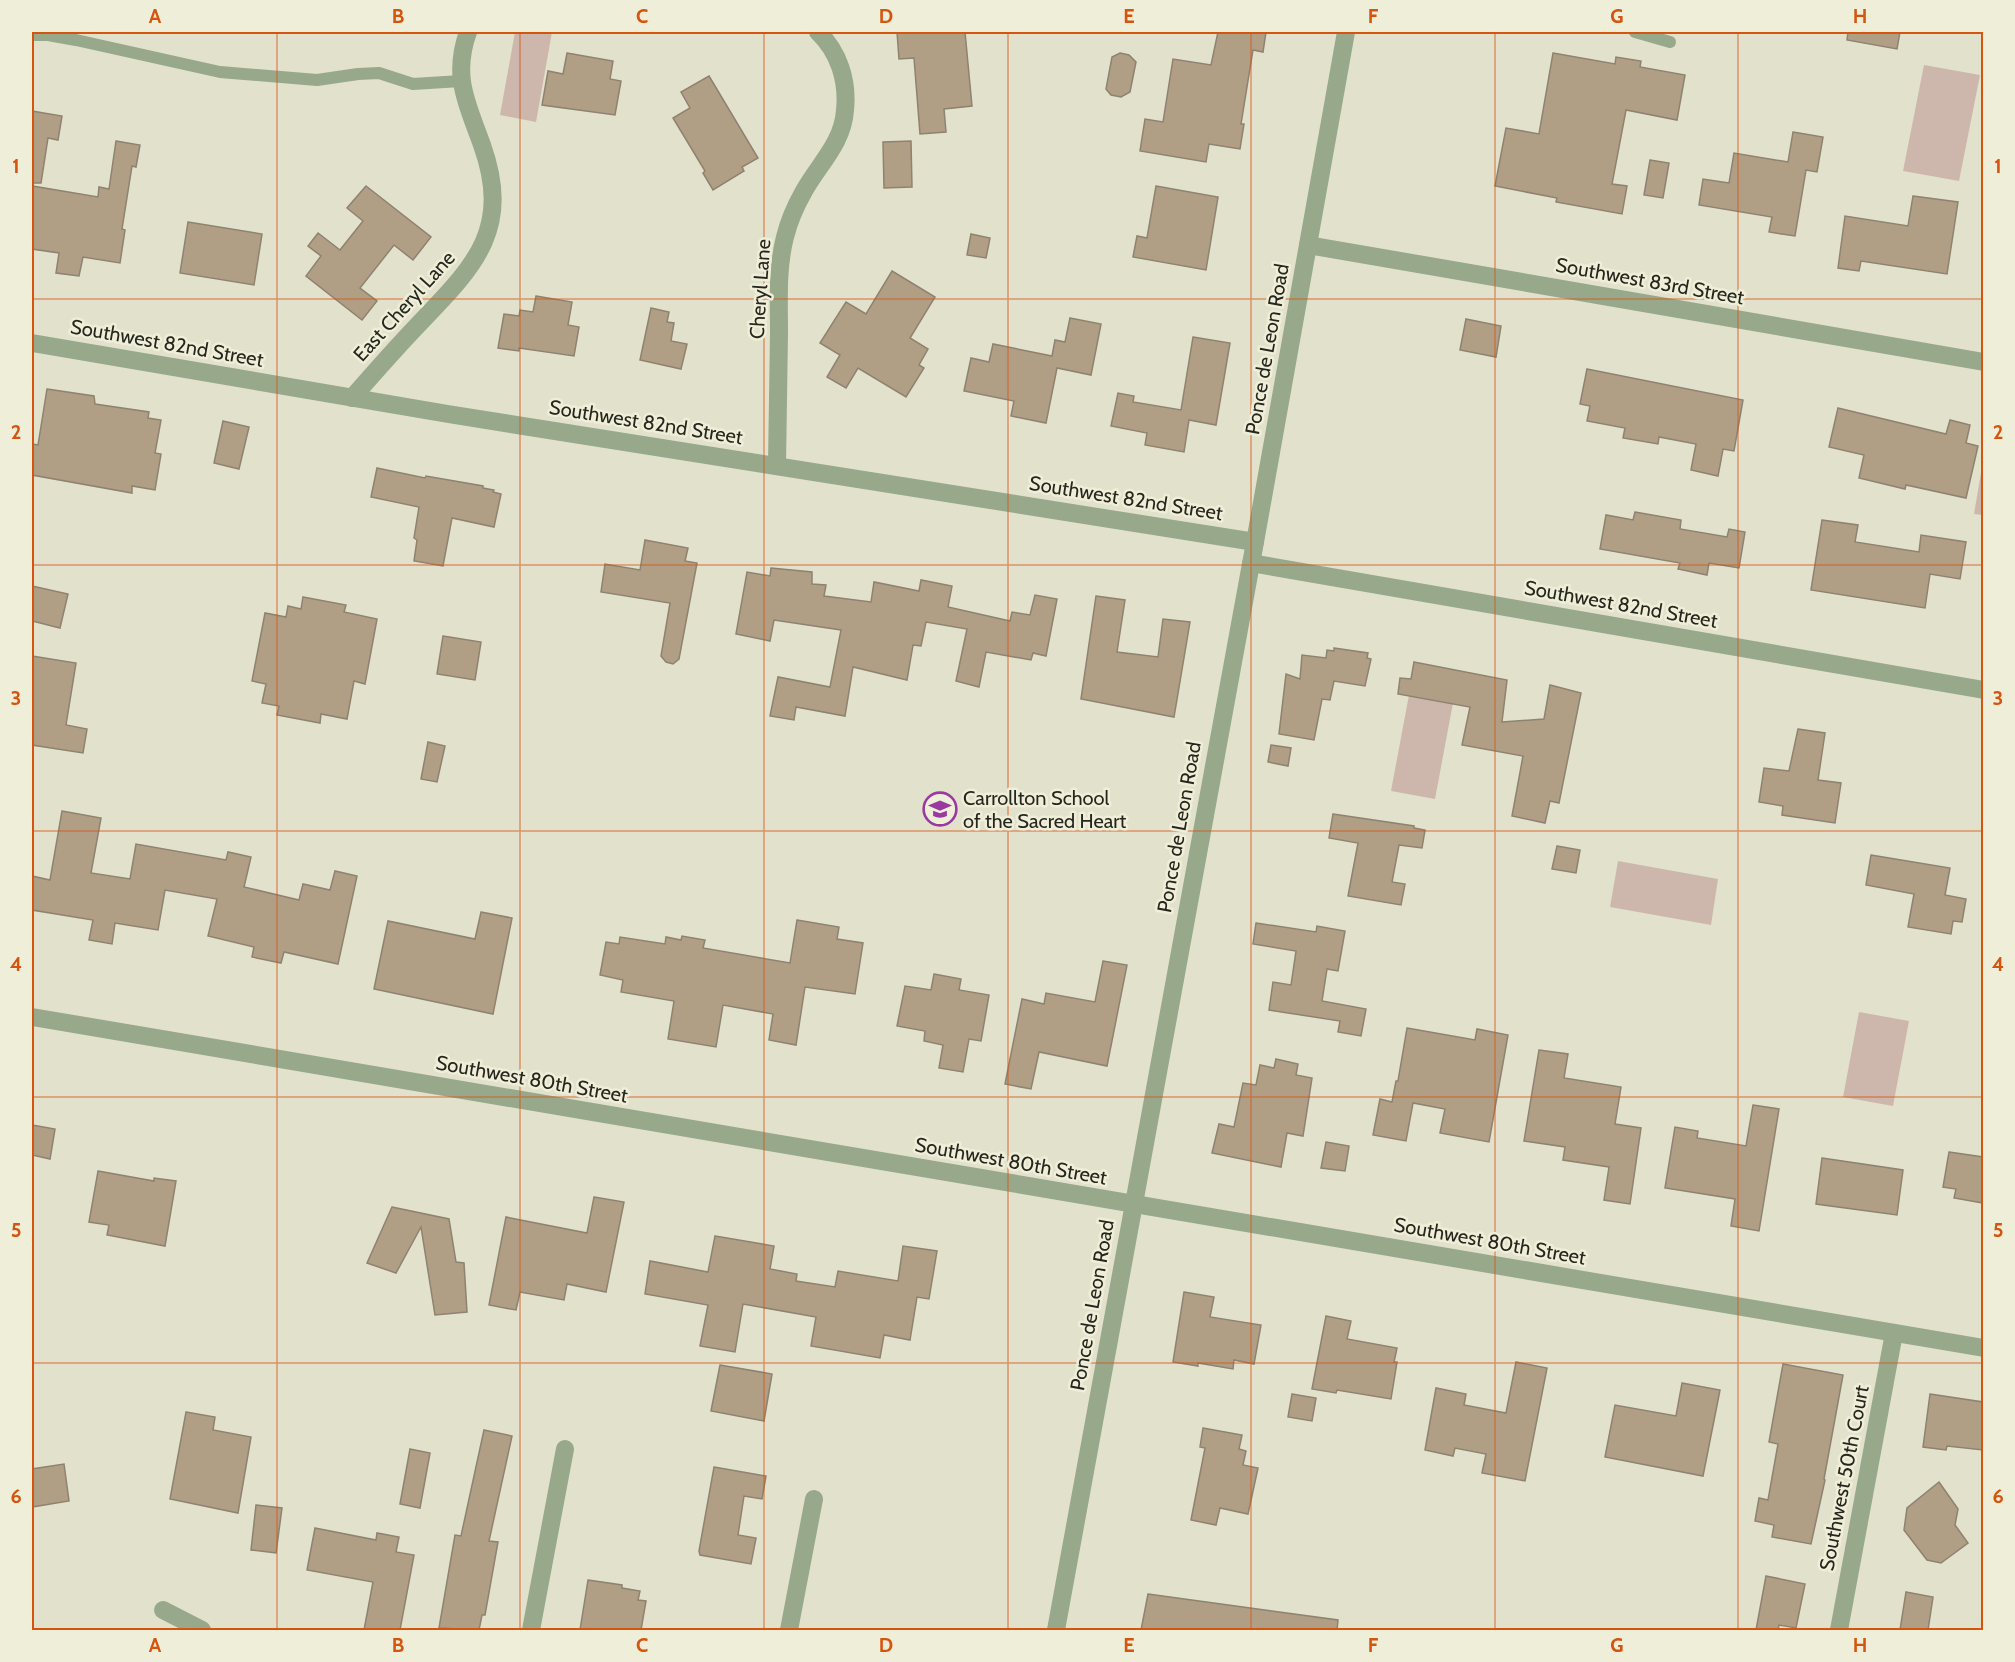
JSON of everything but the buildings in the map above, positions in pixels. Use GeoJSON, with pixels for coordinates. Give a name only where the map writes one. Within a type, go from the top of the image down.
{"type":"FeatureCollection","features":[{"type":"Feature","properties":{"kind":"street","name":"East Cheryl Lane"},"geometry":{"type":"LineString","coordinates":[[352,398],[455,286],[476,258],[487,238],[493,207],[491,178],[482,145],[463,96],[461,81],[460,63],[468,32]]}},
{"type":"Feature","properties":{"kind":"street","name":"Cheryl Lane"},"geometry":{"type":"LineString","coordinates":[[777,465],[779,291],[782,250],[795,209],[835,144],[845,113],[845,87],[839,64],[828,43],[818,32]]}},
{"type":"Feature","properties":{"kind":"street","name":"Ponce de Leon Road"},"geometry":{"type":"LineString","coordinates":[[1056,1630],[1346,32]]}},
{"type":"Feature","properties":{"kind":"street","name":"Southwest 83rd Street"},"geometry":{"type":"LineString","coordinates":[[1308,245],[1983,362]]}},
{"type":"Feature","properties":{"kind":"street","name":"Southwest 82nd Street"},"geometry":{"type":"LineString","coordinates":[[32,343],[352,398],[1255,542]]}},
{"type":"Feature","properties":{"kind":"street","name":"Southwest 82nd Street"},"geometry":{"type":"LineString","coordinates":[[1251,563],[1983,690]]}},
{"type":"Feature","properties":{"kind":"street","name":"Southwest 80th Street"},"geometry":{"type":"LineString","coordinates":[[32,1017],[1983,1348]]}},
{"type":"Feature","properties":{"kind":"street","name":"Southwest 50th Court"},"geometry":{"type":"LineString","coordinates":[[1839,1630],[1894,1333]]}},
{"type":"Feature","properties":{"kind":"street"},"geometry":{"type":"LineString","coordinates":[[531,1630],[565,1449]]}},
{"type":"Feature","properties":{"kind":"street"},"geometry":{"type":"LineString","coordinates":[[789,1630],[814,1499]]}},
{"type":"Feature","properties":{"kind":"street"},"geometry":{"type":"LineString","coordinates":[[163,1611],[202,1630]]}},
{"type":"Feature","properties":{"kind":"lane"},"geometry":{"type":"LineString","coordinates":[[1635,32],[1670,42]]}},
{"type":"Feature","properties":{"kind":"lane"},"geometry":{"type":"LineString","coordinates":[[32,35],[48,35],[76,40],[239,75],[317,80],[379,73],[413,84],[461,81]]}},
{"type":"Feature","properties":{"kind":"shaded area"},"geometry":{"type":"Polygon","coordinates":[[[515,32],[552,32],[536,122],[500,115],[515,32]]]}},
{"type":"Feature","properties":{"kind":"shaded area"},"geometry":{"type":"Polygon","coordinates":[[[1924,65],[1980,75],[1959,181],[1903,171],[1924,65]]]}},
{"type":"Feature","properties":{"kind":"shaded area"},"geometry":{"type":"Polygon","coordinates":[[[1983,461],[1983,515],[1974,514],[1983,461]]]}},
{"type":"Feature","properties":{"kind":"shaded area"},"geometry":{"type":"Polygon","coordinates":[[[1409,695],[1453,703],[1435,799],[1391,791],[1409,695]]]}},
{"type":"Feature","properties":{"kind":"shaded area"},"geometry":{"type":"Polygon","coordinates":[[[1618,861],[1718,879],[1711,925],[1610,907],[1618,861]]]}},
{"type":"Feature","properties":{"kind":"shaded area"},"geometry":{"type":"Polygon","coordinates":[[[1859,1012],[1909,1021],[1893,1106],[1843,1097],[1859,1012]]]}},
{"type":"Feature","properties":{"kind":"place","name":"Carrollton School of the Sacred Heart"},"geometry":{"type":"Point","coordinates":[940,809]}}]}
